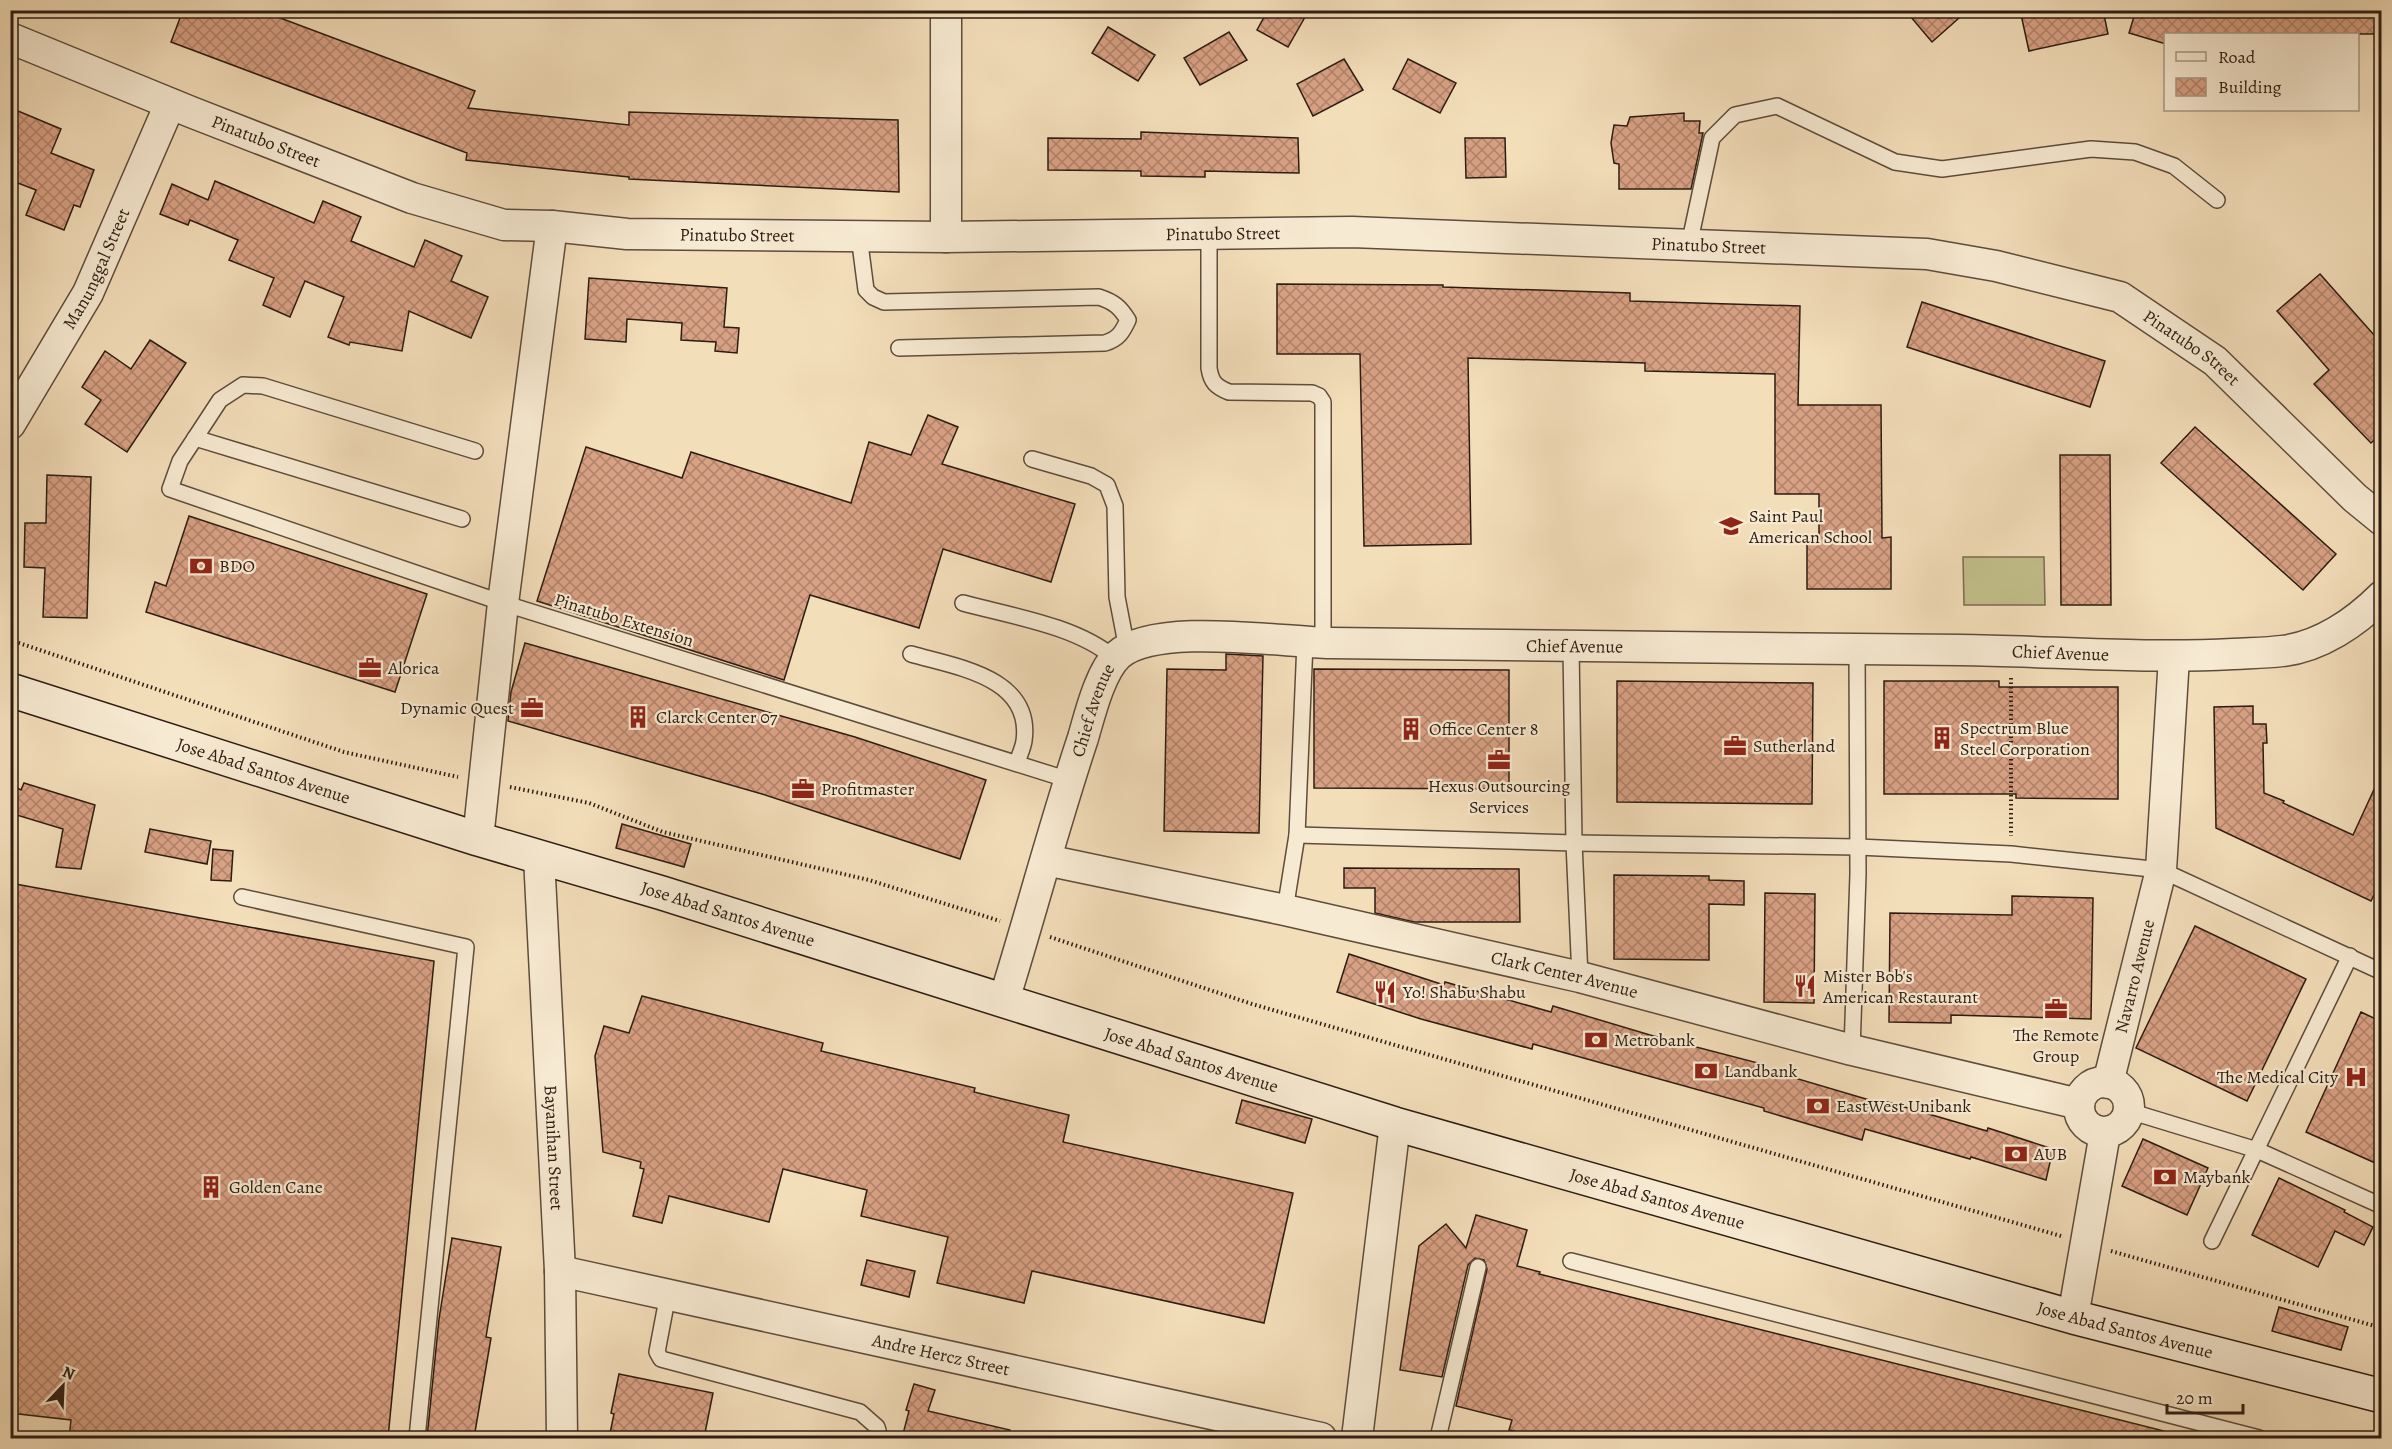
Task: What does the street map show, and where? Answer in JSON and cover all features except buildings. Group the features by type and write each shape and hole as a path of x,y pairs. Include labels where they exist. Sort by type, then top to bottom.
{"main road":[{"name":"Jose Abad Santos Avenue","path":"10,690 478,839 1004,1000 1395,1124 2073,1317 2382,1395"}],"street":[{"path":"946,10 946,237"},
{"name":"Pinatubo Street","path":"10,38 170,104 412,198 504,225 552,226 627,234 946,237 1352,232 1927,254 1996,266 2120,297 2215,361 2355,498 2382,520"},
{"name":"Manunggal Street","path":"10,424 88,294 170,104"},
{"path":"478,839 503,603 552,226"},
{"name":"Chief Avenue","path":"1004,1000 1069,780 1098,691 1121,654 1163,638 1186,635 1314,642 2011,651 2174,657 2286,651 2325,638 2365,613 2382,596"},
{"name":"Navarro Avenue","path":"2108,1083 2161,870 2174,657"},
{"name":"Bayanihan Street","path":"539,857 560,1270 562,1438"},
{"name":"Clark Center Avenue","path":"1046,860 1285,910 1580,977 1852,1050 2079,1104"},
{"path":"2108,1083 2115,1085 2127,1096 2129,1111 2121,1126 2105,1133 2097,1131 2083,1121 2079,1113 2079,1104 2081,1097 2092,1085 2108,1083"},
{"path":"1357,1438 1395,1124"},
{"path":"2073,1317 2105,1133"},
{"name":"Andre Hercz Street","path":"560,1270 1321,1438"}],"lane":[{"path":"1689,245 1712,138 1735,115 1777,106 1895,162 1942,169 2091,148 2135,152 2174,166 2217,200"},
{"path":"1209,234 1209,368 1211,379 1218,388 1229,392 1312,393 1319,396 1323,402 1314,642 1297,835 1285,910"},
{"path":"859,236 866,290 884,303 1099,297 1112,301 1128,320 1123,332 1116,340 1105,344 899,348"},
{"path":"462,519 195,438 220,400 243,385 263,386 475,451"},
{"name":"Pinatubo Extension","path":"195,438 180,461 171,489 503,603 1069,780"},
{"path":"963,603 1069,634 1121,654 1115,506 1107,485 1091,476 1032,459"},
{"path":"1571,647 1574,843 1580,977"},
{"path":"1852,1050 1858,847 1857,649"},
{"path":"911,654 979,674 1008,690 1015,699 1023,725 1024,741 1017,763"},
{"path":"1297,835 1574,843 1858,847 2011,854 2161,870 2382,972"},
{"path":"242,897 466,947 417,1438"},
{"path":"2212,1241 2350,956"},
{"path":"2129,1111 2257,1150 2382,1206"},
{"path":"1571,1261 2259,1438"},
{"path":"1438,1438 1478,1267"},
{"path":"668,1294 657,1352 661,1359 860,1412 876,1427 880,1438"}],"path":[{"path":"10,640 345,752 431,772 589,803 663,832 869,880 1252,1004 2382,1328"},
{"path":"2011,651 2011,854"}],"shaded area":[{"path":"1963,557 2044,557 2045,605 1964,605"}],"place":[{"name":"Saint Paul American School","path":"1731,526"},
{"name":"BDO","path":"201,566"},
{"name":"Alorica","path":"370,668"},
{"name":"Dynamic Quest","path":"532,708"},
{"name":"Clarck Center 07","path":"638,717"},
{"name":"Office Center 8","path":"1411,729"},
{"name":"Spectrum Blue Steel Corporation","path":"1942,738"},
{"name":"Sutherland","path":"1735,746"},
{"name":"Hexus Outsourcing Services","path":"1499,760"},
{"name":"Profitmaster","path":"803,789"},
{"name":"Mister Bob's American Restaurant","path":"1805,986"},
{"name":"Yo! Shabu Shabu","path":"1385,992"},
{"name":"The Remote Group","path":"2056,1009"},
{"name":"Metrobank","path":"1596,1040"},
{"name":"Landbank","path":"1706,1071"},
{"name":"The Medical City","path":"2356,1077"},
{"name":"EastWest Unibank","path":"1818,1106"},
{"name":"AUB","path":"2016,1154"},
{"name":"Maybank","path":"2165,1177"},
{"name":"Golden Cane","path":"211,1187"}]}
